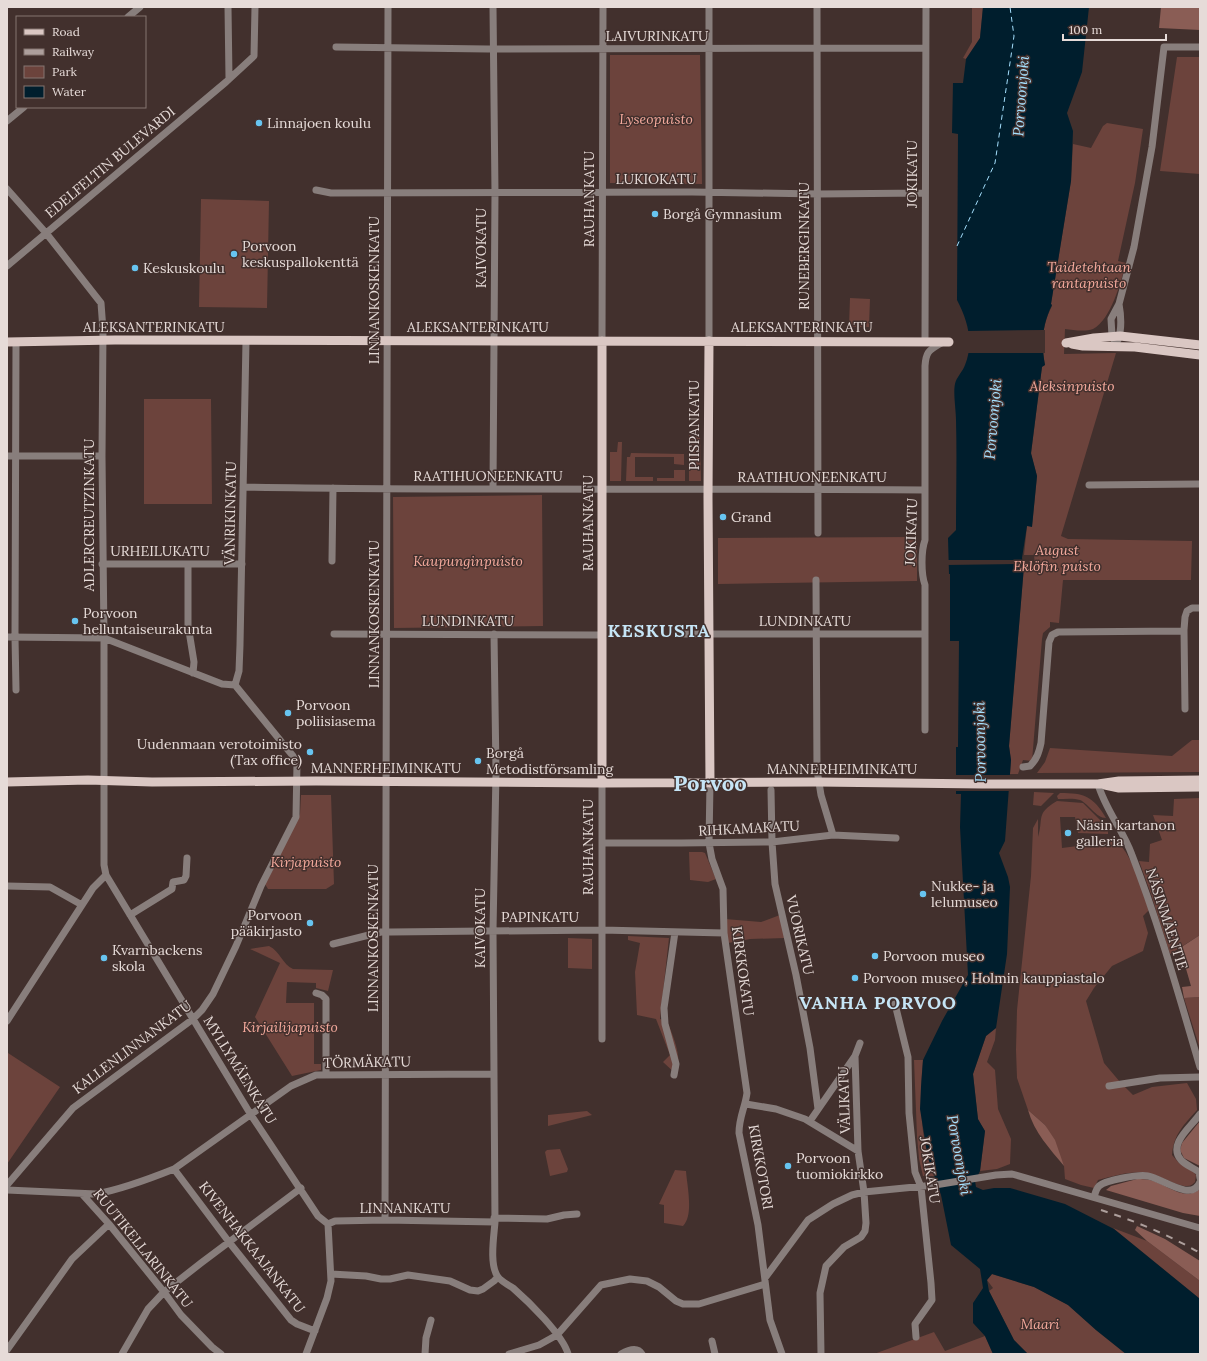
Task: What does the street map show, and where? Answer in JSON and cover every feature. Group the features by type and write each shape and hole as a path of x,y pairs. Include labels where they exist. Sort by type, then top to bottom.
{"main road":[{"path":"1200,345 1116,336 1066,343 1083,346 1135,347 1200,355"},
{"name":"RAUHANKATU","path":"602,341 602,783"},
{"name":"PIISPANKATU","path":"709,341 708,634 710,783"},
{"name":"ALEKSANTERINKATU","path":"11,342 946,342"},
{"path":"1098,784 1119,781 1200,780"},
{"name":"MANNERHEIMINKATU","path":"7,782 818,782 1098,784"},
{"path":"1098,784 1119,788 1200,787"}],"street":[{"path":"129,16 140,7"},
{"path":"228,7 229,78"},
{"name":"EDELFELTIN BULEVARDI","path":"7,266 254,56 255,7"},
{"name":"LINNANKOSKENKATU","path":"385,1220 388,7"},
{"name":"KAIVOKATU","path":"493,7 495,193 493,489"},
{"name":"RAUHANKATU","path":"602,341 603,7"},
{"name":"PIISPANKATU","path":"708,7 709,341"},
{"name":"RUNEBERGINKATU","path":"817,7 818,533"},
{"name":"JOKIKATU","path":"925,342 926,7"},
{"name":"LAIVURINKATU","path":"336,47 494,49 925,48"},
{"path":"1116,346 1116,336 1121,314 1119,304 1134,247 1152,147 1164,47 1200,47"},
{"path":"7,121 23,108"},
{"name":"ADLERCREUTZINKATU","path":"7,189 46,233 101,304 102,564 104,638 103,781 104,865 106,875"},
{"name":"LUKIOKATU","path":"316,190 331,193 925,193"},
{"name":"VÄNRIKINKATU","path":"235,685 239,671 246,341"},
{"path":"11,342 15,456 16,690"},
{"name":"JOKIKATU","path":"925,730 925,585 923,579 922,557 925,540 925,366 926,355 946,342"},
{"path":"7,456 102,456"},
{"path":"1089,485 1200,484"},
{"name":"RAATIHUONEENKATU","path":"243,487 387,489 925,490"},
{"path":"332,561 333,488"},
{"name":"URHEILUKATU","path":"102,564 242,564"},
{"path":"188,564 188,625 194,662 193,673"},
{"path":"816,580 817,770 818,782 833,835"},
{"path":"1185,708 1185,617 1187,611 1192,608 1200,608"},
{"path":"1023,767 1030,766 1036,760 1041,743 1049,642 1052,635 1058,632 1173,632 1184,630"},
{"name":"LUNDINKATU","path":"334,634 602,635"},
{"name":"KAIVOKATU","path":"494,634 495,782 493,930 493,1263 498,1277"},
{"name":"LUNDINKATU","path":"685,634 925,634"},
{"path":"7,637 104,638 222,684 235,685"},
{"name":"KALLENLINNANKATU","path":"7,1185 73,1108 193,1019 202,1010 213,994 236,946 261,886 296,817 297,764 293,756 235,685"},
{"name":"RAUHANKATU","path":"602,783 602,1039"},
{"name":"PIISPANKATU","path":"709,843 710,783"},
{"name":"NÄSINMÄENTIE","path":"1098,784 1101,796 1132,853 1171,970 1200,1067"},
{"name":"VUORIKATU","path":"772,790 772,842 775,884 796,975 810,1048 818,1109"},
{"name":"RIHKAMAKATU","path":"602,843 772,842 833,835 896,838"},
{"name":"KIRKKOKATU","path":"709,843 712,859 723,890 724,933 744,1063 747,1093 746,1104"},
{"path":"130,915 172,889 173,882 184,880 186,876 187,858"},
{"path":"7,1020 82,906 92,888 106,875"},
{"name":"MYLLYMÄENKATU","path":"106,875 252,1114 318,1216 328,1224"},
{"path":"7,886 50,886 82,906"},
{"name":"PAPINKATU","path":"333,944 386,932 602,930 724,933"},
{"path":"674,1075 676,1064 665,1024 664,1008 675,932"},
{"path":"316,993 322,995 326,999 326,1075"},
{"name":"JOKIKATU","path":"894,1004 908,1057 909,1113 912,1149 915,1172 921,1187 931,1283 932,1300 915,1324 916,1337"},
{"name":"VÄLIKATU","path":"821,1354 820,1292 826,1266 844,1247 861,1237 865,1231 866,1223 864,1192 858,1151 855,1056 860,1043"},
{"path":"810,1121 855,1056"},
{"name":"TÖRMÄKATU","path":"82,1194 110,1191 174,1169 290,1086 316,1075 494,1074"},
{"path":"1109,1086 1160,1078 1200,1077"},
{"name":"KIRKKOTORI","path":"781,1354 770,1320 758,1225 739,1133 739,1119 746,1104 776,1109 810,1121 858,1151"},
{"path":"1200,1114 1176,1145 1176,1152 1181,1160 1199,1172 1200,1178"},
{"name":"KIVENHAKKAAJANKATU","path":"174,1169 229,1242 292,1320 297,1324 315,1331"},
{"path":"509,1354 539,1345 557,1335 601,1285 630,1279 646,1281 660,1287 676,1301 683,1304 699,1304 765,1281 808,1220 833,1204 852,1195 864,1192 936,1185 996,1174 1012,1174 1200,1228"},
{"path":"1094,1198 1099,1186 1128,1177 1146,1175 1157,1178 1178,1189 1188,1191 1194,1189 1200,1182"},
{"path":"122,1354 148,1309 164,1292 301,1188"},
{"name":"RUUTIKELLARINKATU","path":"7,1190 82,1194 109,1224 181,1315 212,1347 221,1354"},
{"name":"LINNANKATU","path":"328,1224 335,1221 547,1219 577,1214"},
{"path":"7,1350 72,1259 109,1224"},
{"path":"306,1354 331,1281 328,1224"},
{"path":"331,1274 366,1276 390,1280 408,1275 450,1281 470,1290 478,1291 483,1289 498,1277 513,1289 557,1335 566,1347 568,1354"},
{"path":"425,1354 426,1338 431,1320"},
{"path":"712,1341 715,1354"},
{"path":"621,1354 627,1350 637,1350 642,1354"}],"green space":[{"path":"972,7 983,7 980,38 966,59 963,58 972,42"},
{"name":"Lyseopuisto","path":"610,55 700,55 702,184 610,183"},
{"path":"1177,57 1200,57 1200,174 1160,171"},
{"path":"1107,123 1143,129 1135,183 1118,261 1126,263 1114,299 1105,317 1093,329 1083,331 1065,329 1064,354 1116,353 1061,536 1068,539 1192,541 1191,580 1063,580 1059,623 1050,622 1050,627 1043,633 1032,761 1023,760 1018,774 1010,774 1011,760 1009,746 1024,566 1035,565 1034,555 1024,555 1027,526 1032,526 1037,476 1031,454 1042,366 1045,365 1043,350 1044,327 1052,306 1051,304 1071,181 1073,144 1091,148 1103,126"},
{"name":"Porvoon keskuspallokenttä","path":"201,199 269,201 267,308 199,307"},
{"path":"850,298 870,299 869,327 849,327"},
{"path":"144,399 211,399 212,504 144,504"},
{"path":"689,435 700,435 701,481 689,481"},
{"path":"618,442 622,442 621,481 610,481 610,452 617,452"},
{"path":"631,453 684,454 684,465 674,464 674,457 635,457 635,477 653,477 653,481 626,481 627,457 630,457"},
{"path":"674,470 685,470 685,481 657,481 657,478 674,478"},
{"name":"Kaupunginpuisto","path":"542,495 543,626 394,628 393,497"},
{"path":"917,537 917,581 718,584 718,538"},
{"path":"1192,740 1200,740 1200,772 1037,773 1045,762 1050,748 1172,756"},
{"path":"1034,792 1054,793 1041,806 1033,805"},
{"path":"1060,793 1082,795 1087,797 1097,805 1106,818 1099,816 1080,800 1058,799 1057,796"},
{"name":"Kirjapuisto","path":"301,795 331,795 334,884 326,889 268,889 265,884 300,814"},
{"path":"1200,798 1200,935 1170,954 1139,861 1149,862 1150,844 1162,840 1153,815 1173,816 1174,799"},
{"path":"1057,801 1083,803 1108,828 1108,834 1078,833 1075,817 1060,817 1062,848 1117,841 1128,856 1140,883 1149,910 1143,916 1148,933 1143,951 1112,966 1094,988 1086,1001 1104,1063 1133,1095 1152,1087 1187,1083 1196,1099 1197,1110 1177,1135 1172,1155 1179,1163 1192,1170 1196,1175 1195,1182 1190,1186 1179,1185 1153,1174 1142,1172 1123,1174 1098,1180 1094,1188 1065,1179 1064,1166 1045,1125 1028,1110 1017,1078 1016,1050 1017,1010 1031,876 1033,828 1038,819 1038,837 1043,813"},
{"path":"689,852 705,853 716,879 708,882 690,880"},
{"path":"780,915 785,938 750,939 728,943 725,919 761,922"},
{"path":"628,936 669,938 660,1019 667,1021 675,1041 679,1061 677,1075 663,1062 670,1055 656,1019 637,1015 635,972 640,943 628,940"},
{"path":"568,938 592,939 592,969 568,968"},
{"name":"Kirjailijapuisto","path":"269,946 273,948 293,969 333,970 328,991 316,988 316,983 287,982 286,1003 314,1003 314,1064 321,1064 321,1070 292,1076 255,1017 280,963 250,949"},
{"path":"1200,997 1200,1049 1184,998"},
{"path":"996,1028 995,1040 987,1062 995,1070 998,1109 1011,1139 1010,1164 997,1169 980,1171 985,1131 978,1120 973,1074 986,1036"},
{"path":"8,1053 60,1087 7,1164 7,1055"},
{"path":"914,1060 923,1060 921,1105 923,1133 929,1162 934,1176 923,1176 919,1159"},
{"path":"587,1111 592,1115 548,1126 548,1115"},
{"path":"560,1149 568,1169 567,1172 550,1176 545,1152 547,1150"},
{"path":"675,1170 686,1171 689,1208 686,1221 683,1226 664,1223 664,1205 659,1204"},
{"path":"1113,1228 1147,1241 1200,1281 1200,1299"},
{"name":"Maari","path":"992,1274 1034,1287 1068,1305 1126,1354 1028,1354 1014,1340 989,1291 993,1288 987,1280"},
{"path":"934,1332 945,1351 985,1336 993,1354 874,1354"}],"shaded area":[{"path":"1161,7 1200,7 1200,30 1159,28"},
{"path":"1200,935 1200,997 1184,998 1182,987 1191,986 1180,948"},
{"path":"1028,1110 1045,1125 1055,1140 1064,1166 1038,1133"},
{"path":"1200,1121 1200,1166 1184,1158 1180,1150 1182,1143"},
{"path":"1137,1179 1150,1180 1175,1191 1187,1194 1194,1193 1200,1189 1200,1216 1183,1213 1106,1190 1111,1186"},
{"path":"1137,1226 1165,1239 1200,1261 1200,1281 1147,1241 1135,1230"}],"water":[{"name":"Porvoonjoki","path":"983,7 1089,7 1082,72 1067,113 1073,131 1071,181 1052,305 1044,327 1043,350 1045,365 1042,367 1031,453 1037,476 1032,527 1027,526 1022,558 1024,566 1009,746 1011,760 1005,841 999,853 1010,887 1007,954 996,1028 986,1036 973,1074 978,1119 985,1131 980,1171 975,1181 976,1187 983,1190 1010,1188 1065,1204 1114,1229 1200,1299 1200,1354 1126,1354 1068,1305 1034,1287 992,1274 987,1280 989,1291 1014,1340 1028,1354 993,1354 985,1336 973,1323 973,1303 983,1288 980,1269 951,1245 941,1195 928,1158 920,1109 923,1060 942,1021 968,975 960,827 961,794 956,794 959,641 950,641 950,574 948,538 956,530 956,416 954,388 968,357 969,340 967,324 957,300 958,134 952,133 953,83 963,83 966,59 980,38"}],"pier":[{"path":"1045,330 1045,353 967,353 967,331"},
{"path":"946,560 1024,560 1025,564 946,565"},
{"path":"954,775 1012,775 1010,791 954,791"}],"ferry route":[{"path":"957,246 995,163 1014,36 1010,7"}],"railway":[{"path":"1101,1210 1152,1229 1200,1253"}],"place":[{"name":"Linnajoen koulu","path":"259,123"},
{"name":"Borgå Gymnasium","path":"655,214"},
{"name":"Porvoon keskuspallokenttä","path":"234,254"},
{"name":"Keskuskoulu","path":"135,268"},
{"name":"Grand","path":"723,517"},
{"name":"Porvoon helluntaiseurakunta","path":"75,621"},
{"name":"Porvoon poliisiasema","path":"288,713"},
{"name":"Uudenmaan verotoimisto (Tax office)","path":"310,752"},
{"name":"Borgå Metodistförsamling","path":"478,761"},
{"name":"Näsin kartanon galleria","path":"1068,833"},
{"name":"Nukke- ja lelumuseo","path":"923,894"},
{"name":"Porvoon pääkirjasto","path":"310,923"},
{"name":"Porvoon museo","path":"875,956"},
{"name":"Kvarnbackens skola","path":"104,958"},
{"name":"Porvoon museo, Holmin kauppiastalo","path":"855,978"},
{"name":"Porvoon tuomiokirkko","path":"788,1166"}],"district":[{"name":"KESKUSTA","path":"659,631"},
{"name":"Porvoo","path":"710,783"},
{"name":"VANHA PORVOO","path":"878,1003"}],"park label":[{"name":"Taidetehtaan rantapuisto","path":"1089,276"},
{"name":"Aleksinpuisto","path":"1072,386"},
{"name":"August Eklöfin puisto","path":"1057,558"}]}
